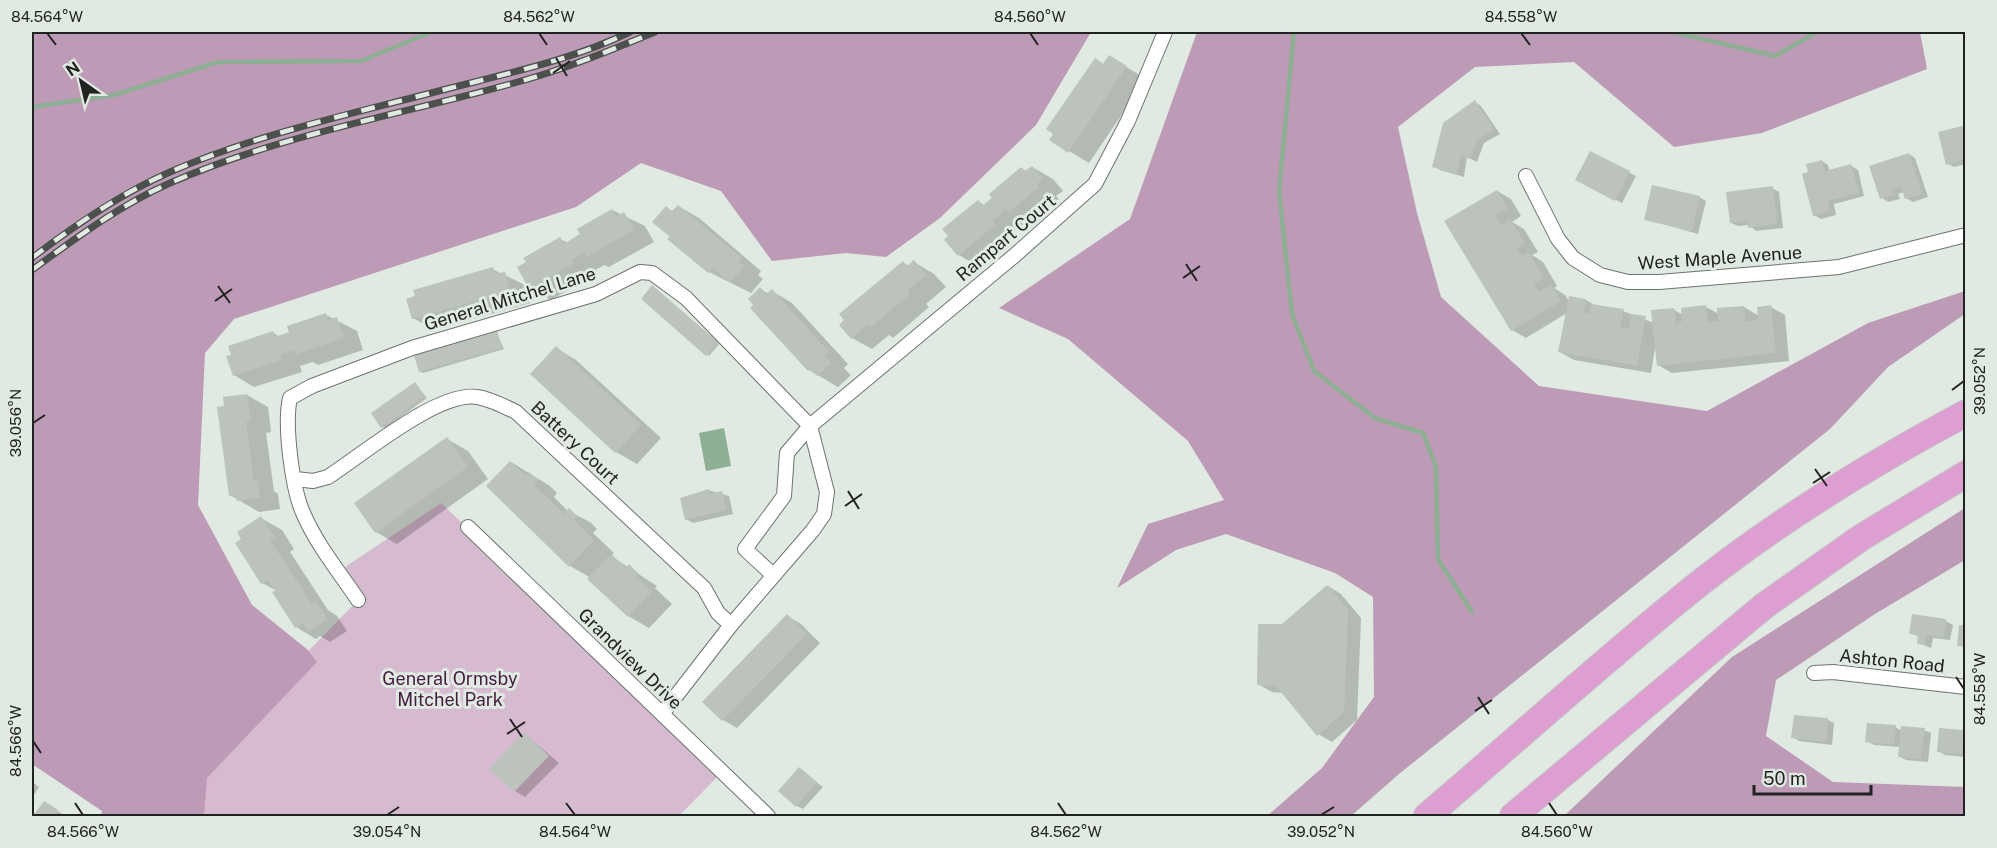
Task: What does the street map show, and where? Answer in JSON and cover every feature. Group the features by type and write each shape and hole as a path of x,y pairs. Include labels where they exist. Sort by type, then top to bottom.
{"highway":[{"path":"1426,816 1675,603 1741,554 1876,461 1965,413"},
{"path":"1513,816 1764,606 1862,537 1965,474"}],"street":[{"name":"Rampart Court","path":"773,575 745,549 784,496 788,453 810,426 1030,243 1095,184 1128,121 1165,32"},
{"name":"West Maple Avenue","path":"1526,176 1558,239 1573,258 1600,275 1628,282 1703,279 1839,267 1965,235"},
{"name":"General Mitchel Lane","path":"358,600 303,514 286,415 290,398 312,386 412,348 596,294 640,273 652,273 686,298 810,426 827,492 824,514 731,625 662,714"},
{"name":"Battery Court","path":"296,479 313,482 328,477 435,405 477,397 516,412 704,588 718,613 731,625"},
{"name":"Grandview Drive","path":"468,527 768,816"},
{"name":"Ashton Road","path":"1814,673 1833,672 1965,687"}],"green space":[{"name":"General Ormsby Mitchel Park","path":"441,503 722,772 679,816 148,816 358,600 339,571"}],"shaded area":[{"path":"32,32 1091,32 1036,125 940,218 886,257 846,253 772,261 721,191 641,163 576,207 234,319 205,353 198,505 252,605 308,650 317,662 207,778 204,816 101,816 102,811 32,764"},
{"path":"1197,32 1920,32 1927,69 1762,133 1674,147 1574,62 1475,67 1398,127 1417,213 1441,297 1539,386 1707,411 1868,323 1965,291 1965,314 1888,367 1830,429 1399,774 1351,816 1267,816 1322,768 1374,697 1373,597 1335,573 1226,534 1176,550 1117,588 1148,524 1224,500 1188,441 1068,339 999,308 1130,219"},
{"path":"724,428 731,466 706,471 699,433"},
{"path":"1965,508 1965,560 1875,614 1776,680 1766,736 1833,782 1965,787 1965,816 1564,816 1732,657"}],"building":[{"path":"1109,55 1127,66 1068,153 1049,140 1053,134 1046,129 1095,58 1103,64"},
{"path":"1475,100 1494,130 1477,140 1470,159 1461,155 1457,174 1432,167 1443,123"},
{"path":"1966,125 1966,159 1946,165 1938,132"},
{"path":"1590,151 1630,171 1615,201 1575,180"},
{"path":"1909,153 1922,194 1905,199 1901,187 1892,190 1894,195 1880,199 1869,166"},
{"path":"1822,160 1825,171 1851,164 1859,193 1828,201 1830,211 1813,216 1802,174 1808,172 1806,164"},
{"path":"1032,166 1043,179 1037,184 1039,187 1008,213 1006,209 993,221 996,224 958,256 944,240 948,236 942,229 978,200 983,205 992,198 989,194 1021,167 1025,171"},
{"path":"1652,185 1700,196 1692,231 1644,220"},
{"path":"1773,186 1777,224 1748,228 1747,221 1730,223 1726,192"},
{"path":"1497,190 1508,208 1496,215 1501,225 1510,219 1525,243 1517,248 1522,256 1529,252 1544,278 1534,284 1539,292 1551,285 1561,301 1511,331 1444,221"},
{"path":"678,205 742,258 738,262 744,266 730,282 713,268 708,273 667,239 670,237 652,222 666,206 672,211"},
{"path":"612,209 617,217 624,212 634,230 587,257 585,252 572,260 574,263 529,289 517,267 526,262 523,258 560,237 564,244 580,234 577,229"},
{"path":"914,260 926,275 907,291 910,294 871,327 868,324 851,339 839,325 844,320 839,314 903,261 907,266"},
{"path":"493,267 495,274 505,272 510,292 412,319 406,299 415,296 413,290"},
{"path":"652,285 718,342 706,356 641,299"},
{"path":"760,287 766,294 772,289 829,352 825,356 831,363 817,376 810,369 808,371 750,308 753,305 748,299"},
{"path":"1569,296 1586,299 1584,313 1589,313 1591,304 1624,309 1620,327 1629,328 1631,314 1646,316 1637,366 1558,352"},
{"path":"1706,305 1707,322 1718,321 1717,308 1744,306 1746,322 1758,320 1757,307 1771,305 1776,353 1657,366 1651,310 1674,308 1676,325 1682,321 1681,308"},
{"path":"326,313 328,320 337,317 344,338 296,354 295,350 280,355 282,360 233,376 226,356 231,355 228,346 273,331 275,337 289,332 287,326"},
{"path":"497,330 502,348 419,372 414,355"},
{"path":"556,346 641,425 615,453 530,374"},
{"path":"415,382 425,396 381,428 371,413"},
{"path":"247,394 251,421 246,422 254,481 258,480 260,498 237,501 236,495 229,496 217,407 224,406 223,397"},
{"path":"447,437 468,467 375,533 354,503"},
{"path":"510,461 526,476 529,472 538,480 534,485 564,514 569,508 577,516 574,520 594,540 569,567 486,486"},
{"path":"709,489 710,494 722,491 726,510 685,520 680,498"},
{"path":"261,516 275,537 270,540 312,604 316,602 328,619 308,632 303,623 295,628 272,592 275,591 268,580 261,584 235,543 241,539 237,532"},
{"path":"611,554 626,568 629,564 638,573 636,576 652,591 628,617 587,579"},
{"path":"1327,585 1348,609 1344,712 1317,736 1276,686 1257,685 1258,624 1282,624"},
{"path":"787,614 807,634 722,721 702,702"},
{"path":"1912,614 1946,619 1944,637 1926,635 1925,645 1917,644 1918,635 1909,634"},
{"path":"1959,625 1966,625 1966,647 1957,646"},
{"path":"1794,715 1828,718 1826,742 1791,738"},
{"path":"1867,723 1896,725 1894,745 1865,742"},
{"path":"1901,726 1925,728 1921,759 1898,757"},
{"path":"1939,728 1964,730 1962,754 1937,752"},
{"path":"524,732 549,756 514,792 489,769"},
{"path":"799,767 817,782 796,807 778,791"},
{"path":"44,801 58,810 54,816 33,816"}],"waterway":[{"path":"32,107 114,95 218,62 361,61 431,32"},
{"path":"1294,32 1279,191 1292,314 1314,371 1375,418 1423,433 1436,467 1438,559 1472,612"},
{"path":"1673,32 1775,56 1817,32"}],"railway":[{"path":"32,258 116,200 151,181 202,159 268,136 559,59 630,32"},
{"path":"32,270 134,201 212,166 340,127 532,78 586,60 655,32"}]}
